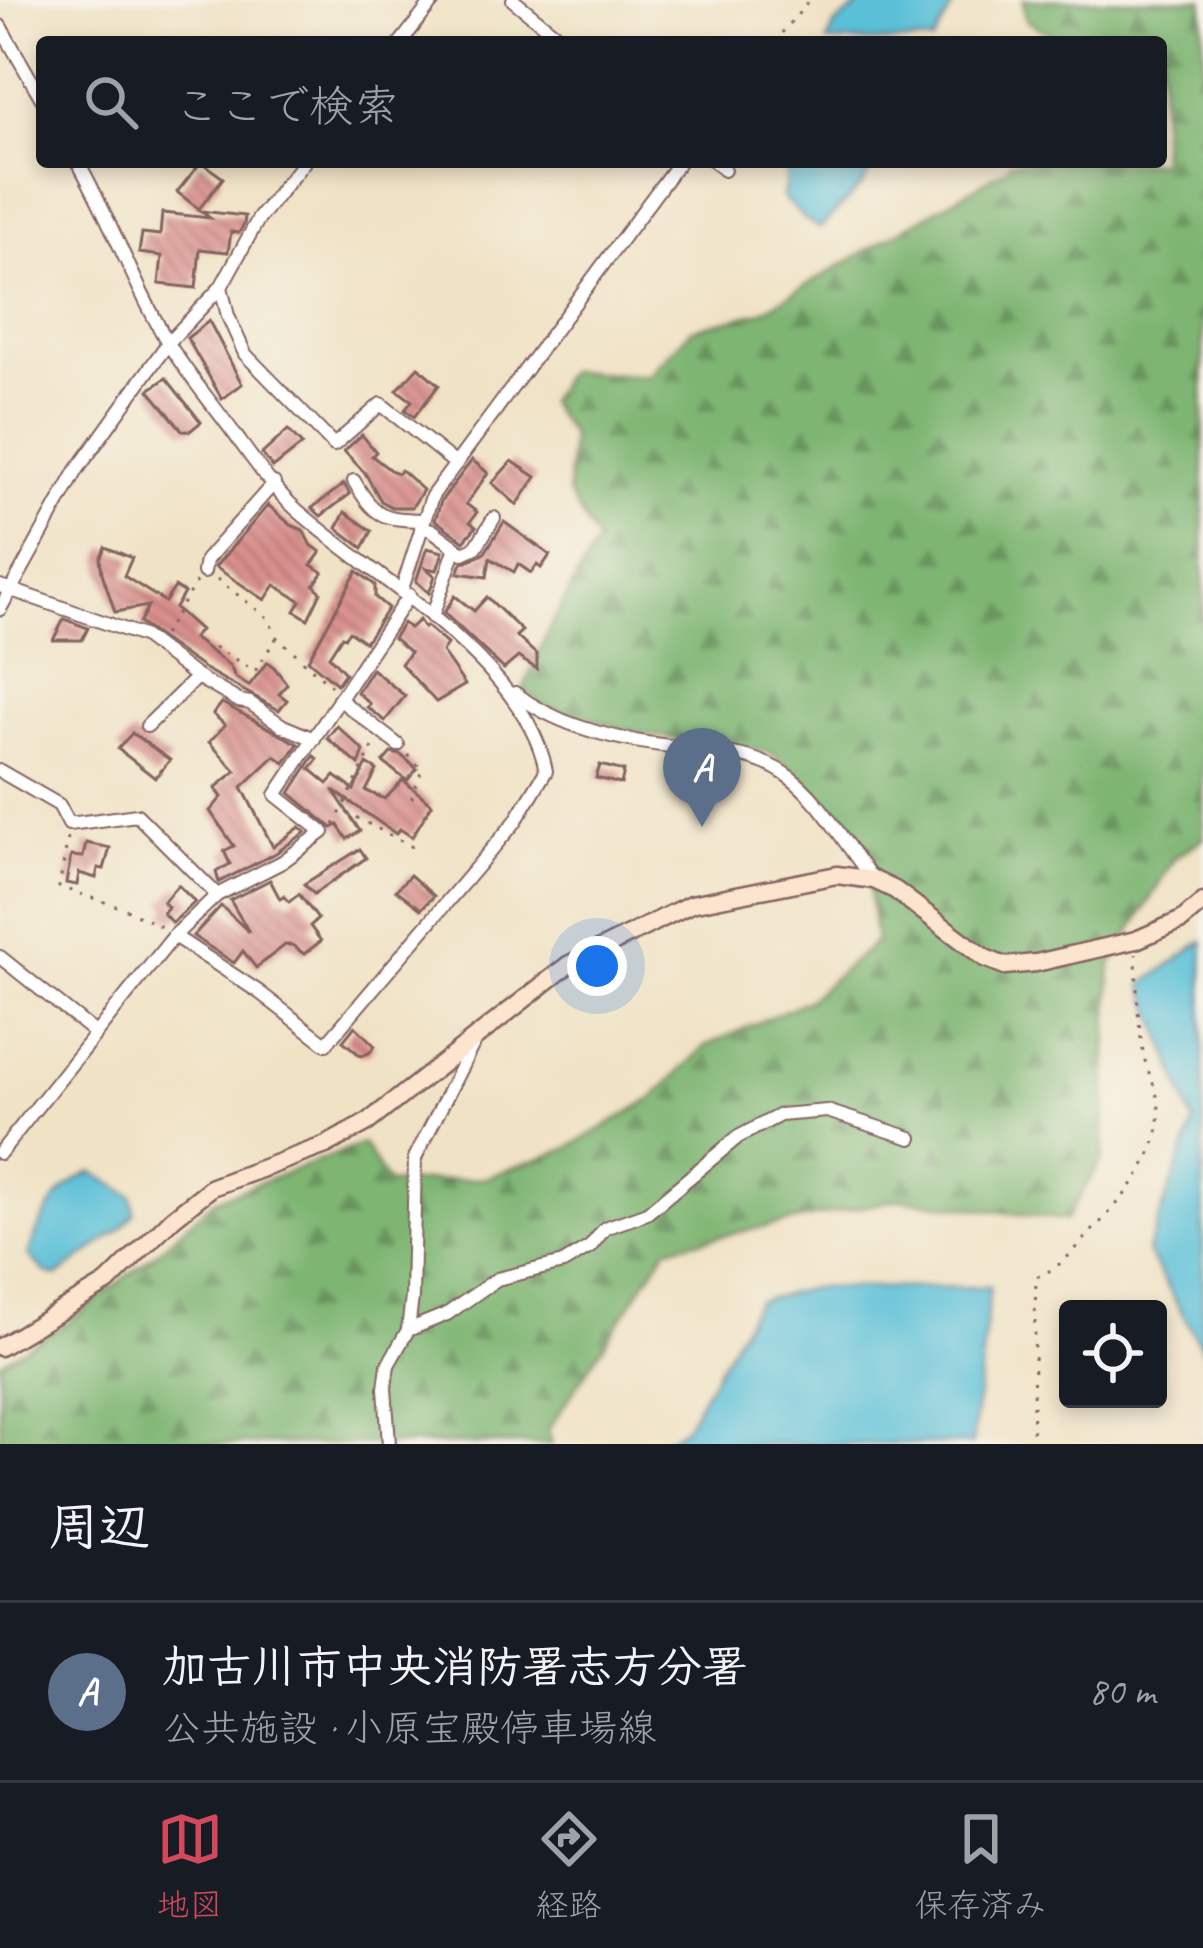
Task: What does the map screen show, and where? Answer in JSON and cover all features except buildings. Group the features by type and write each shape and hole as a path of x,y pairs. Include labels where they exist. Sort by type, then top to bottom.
{"main road":[{"path":"0,1347 107,1282 212,1187 326,1145 368,1122 568,965 691,904 837,875 874,880 895,890 985,958 1005,966 1136,940 1182,920 1203,902"}],"street":[{"path":"406,36 434,0"},
{"path":"513,0 558,36"},
{"path":"0,26 36,89"},
{"path":"81,168 168,343 274,483 295,508 406,592 493,677 519,707 542,749 546,771 515,822 326,1044 174,936"},
{"path":"0,609 4,588 77,470 168,343 221,286 259,218 299,168"},
{"path":"0,1154 174,936 217,895 283,862 323,832 276,795 406,592 432,496 675,168"},
{"path":"221,286 245,354 334,445 380,404 456,464"},
{"path":"354,481 380,515 422,524 463,553 476,547 494,518"},
{"path":"204,572 206,560 274,483"},
{"path":"432,617 455,550"},
{"path":"4,588 121,626 157,644 239,701 314,739"},
{"path":"147,726 197,676"},
{"path":"493,677 542,714 643,742 747,756 784,773 815,802 874,880"},
{"path":"340,697 398,745"},
{"path":"0,771 59,805 69,824 137,815 217,895"},
{"path":"0,957 94,1032"},
{"path":"388,1444 388,1365 408,1330 415,1159 476,1038"},
{"path":"408,1330 447,1314 497,1279 563,1263 590,1247 605,1228 647,1213 738,1137 780,1115 827,1111 910,1138"}],"path":[{"path":"779,36 810,0"},
{"path":"157,644 204,572 236,590 268,618 277,637 340,697"},
{"path":"214,647 255,671 277,637"},
{"path":"381,732 344,811 420,851"},
{"path":"398,745 422,770 411,800"},
{"path":"69,824 59,887 126,909 174,936"},
{"path":"1032,1444 1036,1277 1052,1272 1116,1206 1142,1168 1156,1133 1158,1098 1145,1063 1137,1014 1136,940"}],"green space":[{"path":"1023,0 1203,0 1203,839 1175,857 1111,965 1103,1158 1066,1220 900,1199 668,1247 548,1430 552,1444 0,1444 0,1362 72,1320 214,1200 363,1144 388,1184 485,1178 565,1150 652,1099 706,1046 808,1000 876,942 865,854 803,777 769,752 641,734 543,705 523,690 549,629 597,542 568,493 571,435 548,403 567,371 648,376 692,329 761,312 1007,168 1167,168 1167,36 1054,36 1026,20"}],"water":[{"path":"867,0 956,0 936,36 830,36 835,25"},
{"path":"788,168 871,168 864,183 820,228 783,198"},
{"path":"1203,941 1203,1350 1147,1251 1194,1124 1143,984"},
{"path":"93,1172 132,1196 134,1213 122,1228 57,1276 46,1273 28,1255 38,1230 60,1195"},
{"path":"990,1287 972,1444 661,1444 685,1427 757,1301 811,1288"}],"place":[{"name":"加古川市中央消防署志方分署","path":"702,827"}]}
